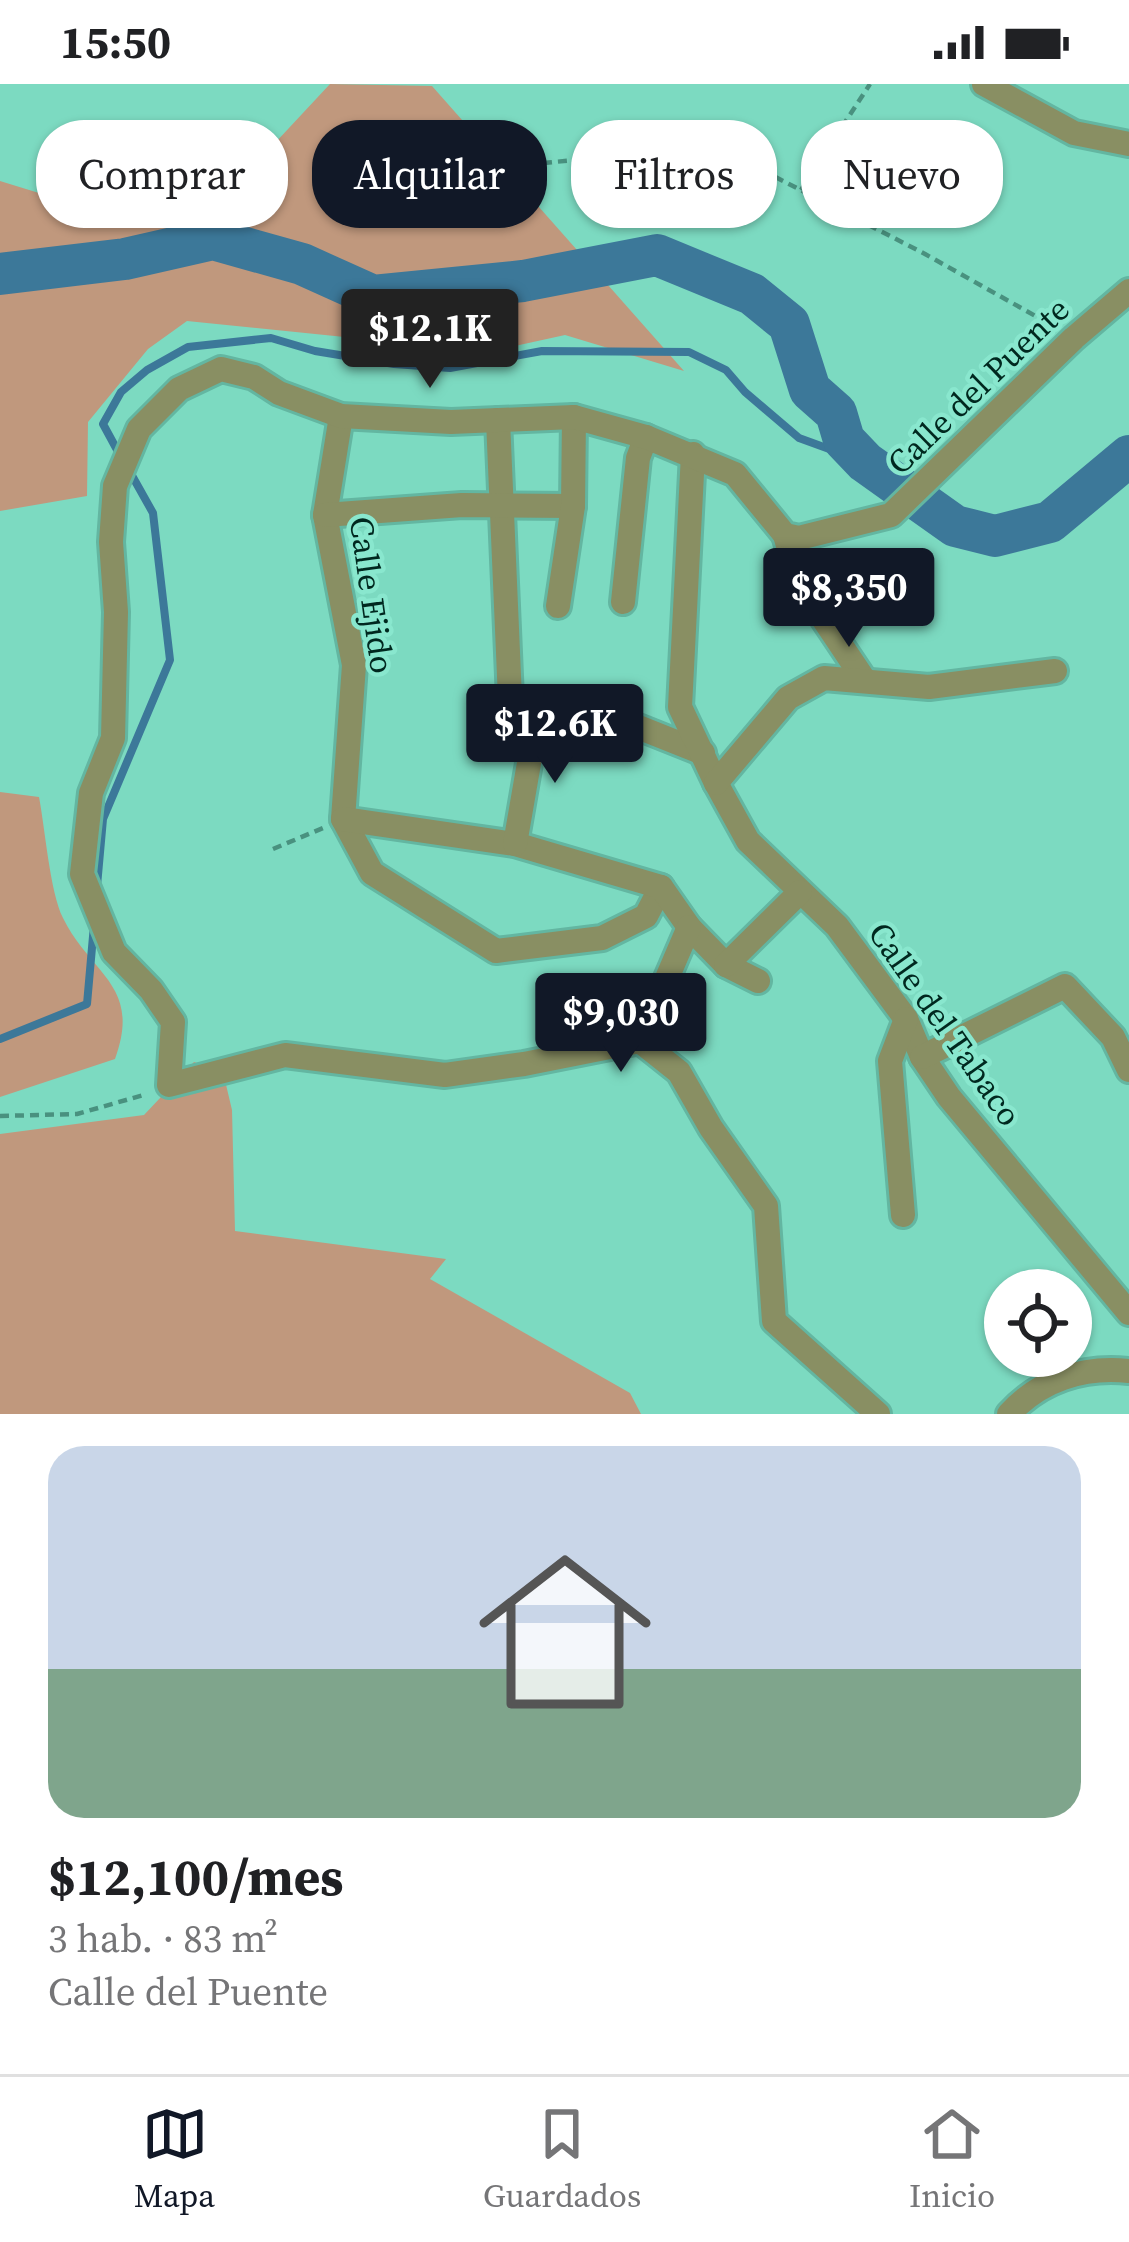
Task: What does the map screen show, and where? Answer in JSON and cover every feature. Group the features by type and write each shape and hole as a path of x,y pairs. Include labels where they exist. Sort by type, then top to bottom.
{"street":[{"path":"984,84 1074,133 1129,144"},
{"name":"Calle del Puente","path":"797,536 891,515 1129,291"},
{"path":"865,681 798,581 797,536 735,474 646,436 574,417 340,416 279,393 254,377 221,369 179,389 139,429 116,486 111,542 116,612 112,738 92,793 82,874 114,952 151,989 173,1022 169,1085 285,1055 445,1075 640,1041 679,1072 711,1129 766,1206 774,1321 878,1414"},
{"name":"Calle Ejido","path":"340,416 325,515 354,664 343,819"},
{"path":"558,605 573,506 574,417"},
{"path":"498,420 524,720 514,844"},
{"path":"623,602 638,458 646,436"},
{"name":"Calle del Tabaco","path":"693,454 680,707 716,783 748,841 837,926 906,1019 922,1057 949,1097 1129,1313"},
{"path":"325,515 573,506"},
{"path":"716,783 788,698 824,678 929,687 1055,671"},
{"path":"524,720 623,721 703,752"},
{"path":"343,819 514,844 661,887 688,927 726,964 758,981"},
{"path":"343,819 373,873 496,951 602,938 646,916 661,887"},
{"path":"726,964 800,892"},
{"path":"640,1041 688,927"},
{"path":"922,1057 1065,986 1113,1036 1129,1070"},
{"path":"903,1215 890,1061 906,1019"},
{"path":"1009,1414 1054,1378 1129,1371"}],"path":[{"path":"847,120 870,84"},
{"path":"547,163 717,147 801,190"},
{"path":"871,228 1074,338"},
{"path":"273,849 343,819"},
{"path":"0,1116 77,1114 169,1085"}],"shaded area":[{"path":"330,84 432,86 462,120 312,120 312,228 547,228 547,216 684,371 565,335 446,361 364,339 187,321 148,349 88,422 87,496 0,511 0,181 36,192 36,228 288,228 288,129"},
{"path":"0,792 39,797 58,907 118,997 122,1034 115,1059 0,1097"},
{"path":"194,1062 223,1072 232,1110 235,1231 446,1259 430,1279 630,1393 641,1414 0,1414 0,1134 144,1115"}],"waterway":[{"path":"0,274 125,259 213,239 302,264 373,296 523,281 657,255 752,294 789,324 810,390 836,413 844,440 865,462 955,526 995,536 1050,522 1129,456"},
{"path":"122,459 103,424 121,392 147,370 188,347 271,338 315,351 450,368 542,351 689,352 726,370 799,438 865,462"},
{"path":"97,886 103,819 170,660 153,513 130,472"},
{"path":"0,1039 87,1004 94,925"}]}
